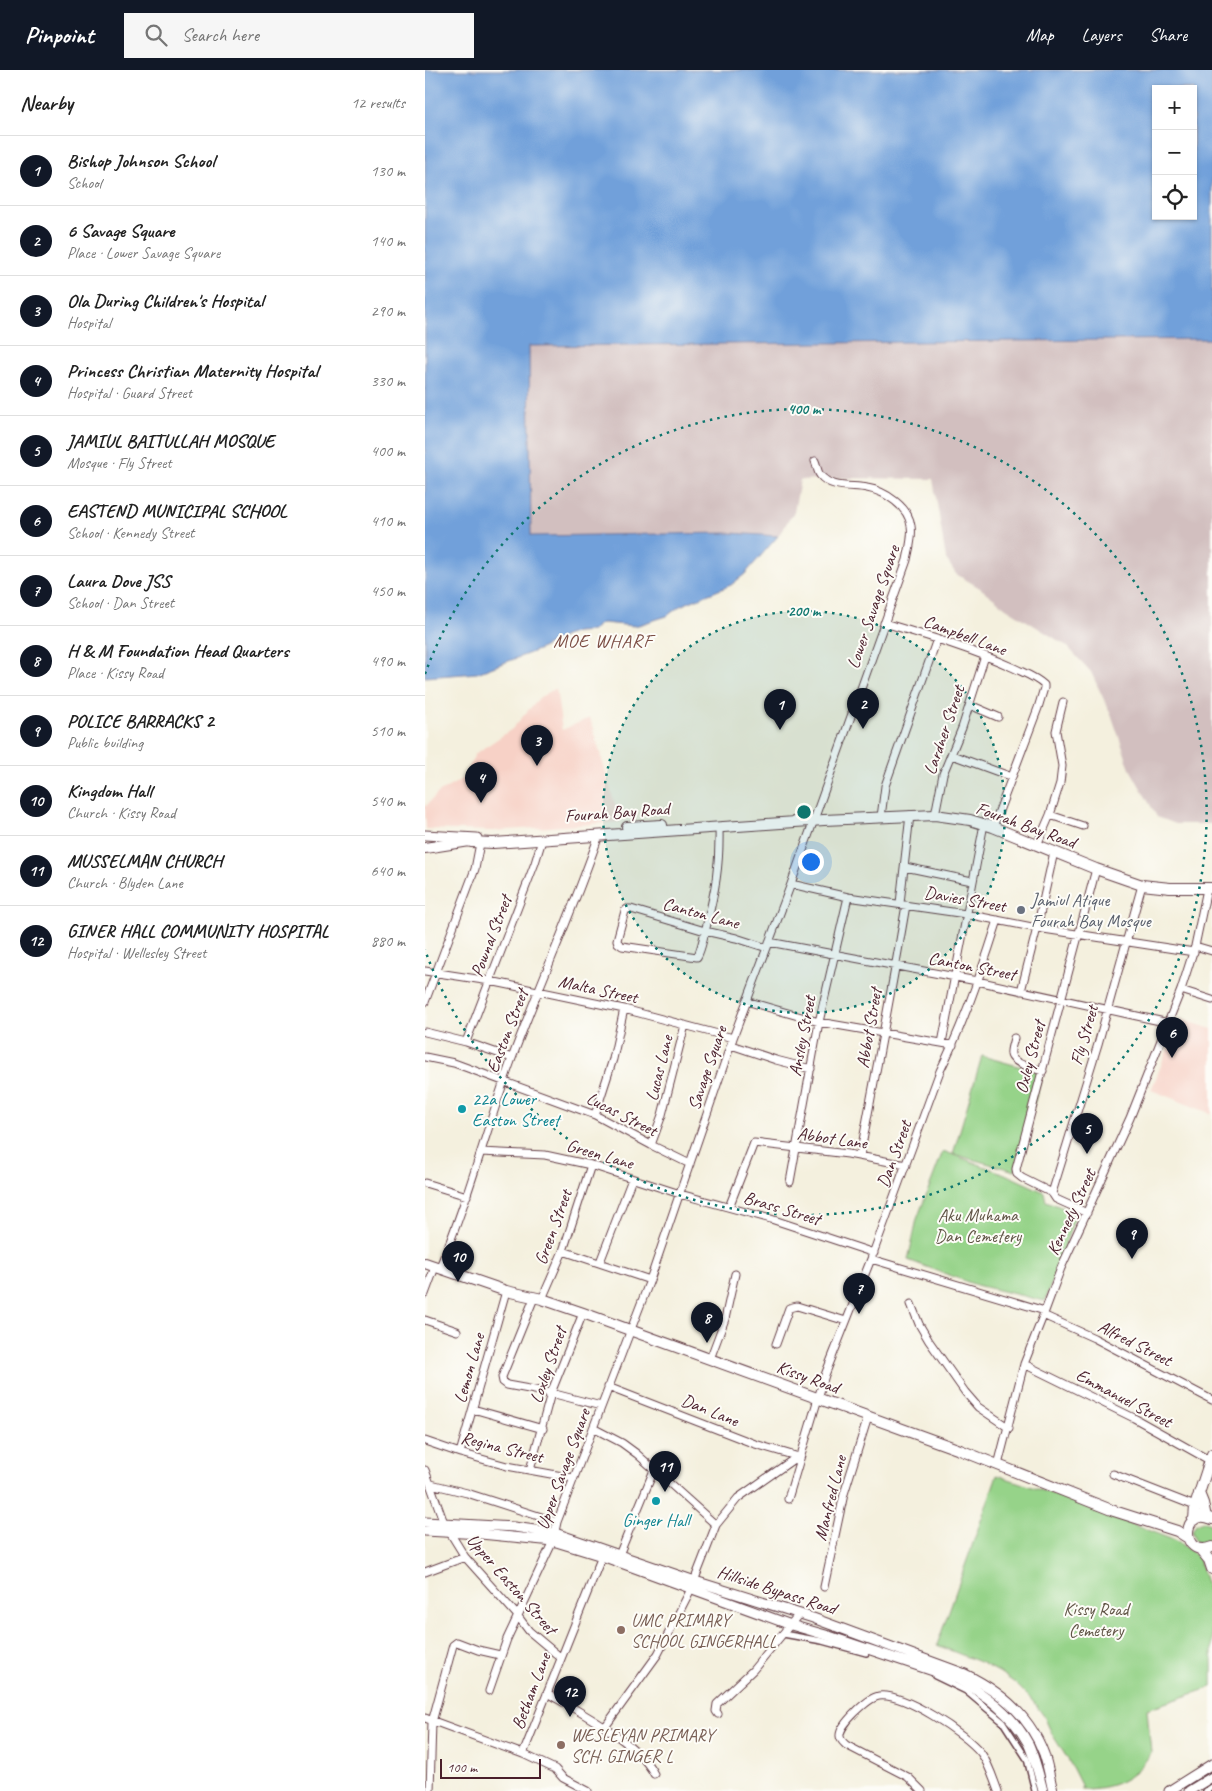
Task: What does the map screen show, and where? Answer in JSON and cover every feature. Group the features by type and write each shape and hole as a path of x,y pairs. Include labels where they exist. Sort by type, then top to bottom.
{"main road":[{"name":"Fourah Bay Road","path":"425,848 477,841 775,820 935,815 989,826 1096,869 1142,885 1170,888 1209,888"},
{"name":"Fourah Bay Road","path":"477,841 542,840 695,826 719,828 775,820"},
{"name":"Kissy Road","path":"433,1266 506,1291 538,1298 631,1330 998,1465 1114,1511 1177,1531 1190,1529 1193,1545 1208,1547 1211,1565"},
{"path":"1190,1529 1195,1506 1211,1457"},
{"path":"1190,1529 1200,1517 1209,1518 1199,1493"}],"street":[{"name":"Lower Savage Square","path":"815,461 821,476 831,483 869,488 885,494 899,504 908,516 911,525 907,560 883,623 817,819"},
{"name":"Campbell Lane","path":"883,623 985,656 1035,678 1044,685 1012,777"},
{"path":"881,817 885,786 937,639"},
{"name":"Lardner Street","path":"935,815 943,774 970,705 985,656"},
{"path":"1037,845 1051,815 1060,783 1062,766 1056,731 1063,702"},
{"path":"970,705 998,718"},
{"path":"942,1043 972,881 989,826 1012,777 952,755"},
{"name":"Abbot Street","path":"860,1156 895,967 903,904 910,815"},
{"path":"1051,815 1083,826"},
{"name":"Savage Square","path":"631,1330 746,1001 817,819"},
{"path":"705,932 717,877 719,828"},
{"path":"425,835 477,841 475,869 425,1002"},
{"name":"Easton Street","path":"433,1266 467,1196 512,1058 575,901 599,835"},
{"name":"Pownal Street","path":"466,1042 535,864 542,840"},
{"path":"1021,991 1054,852"},
{"path":"905,868 972,881"},
{"name":"Oxley Street","path":"1087,1213 1056,1200 1052,1193 1021,1178 1017,1174 1016,1169 1096,869"},
{"name":"Davies Street","path":"791,884 848,897 966,914 1037,928 1079,933 1126,942 1212,951"},
{"name":"Fly Street","path":"1052,1193 1142,885"},
{"name":"Kennedy Street","path":"998,1465 1024,1364 1061,1268 1130,1118 1169,1023 1195,949 1209,888"},
{"name":"Ansley Street","path":"790,1182 819,1022 833,955 848,897"},
{"name":"Canton Lane","path":"705,932 697,957 622,946 617,940 627,909 705,932 768,945"},
{"name":"Dan Street","path":"788,1499 825,1375 873,1256 937,1080 953,1045 977,981 998,920"},
{"name":"Canton Street","path":"768,945 977,981 1169,1023"},
{"name":"Malta Street","path":"425,972 490,981 625,1009 685,1025 732,1041 776,1060 811,1068"},
{"path":"1181,990 1212,1000"},
{"path":"746,1001 819,1022 953,1045"},
{"path":"595,1115 613,1059 625,1009"},
{"name":"Lucas Lane","path":"651,1146 665,1106 685,1025"},
{"path":"425,1032 466,1042 512,1058"},
{"path":"1014,1038 1012,1058 1017,1062 1043,1071"},
{"name":"Lucas Street","path":"425,1057 454,1063 595,1115 651,1146 690,1164"},
{"name":"Abbot Lane","path":"729,1207 754,1143 860,1156 906,1165"},
{"name":"Green Lane","path":"481,1152 545,1155 591,1165 680,1194"},
{"name":"Green Street","path":"551,1393 507,1386 503,1382 502,1377 538,1298 563,1251 591,1165"},
{"path":"599,1262 616,1215 632,1179"},
{"path":"425,1183 467,1196"},
{"name":"Brass Street","path":"680,1194 780,1222 873,1256 1044,1313"},
{"path":"563,1251 650,1280"},
{"path":"425,1294 433,1266"},
{"path":"709,1359 727,1313 735,1274"},
{"name":"Lemon Lane","path":"460,1453 506,1291"},
{"path":"911,1304 919,1324 929,1341 965,1392 978,1407 1009,1428"},
{"path":"776,1344 789,1308 792,1306 846,1321"},
{"name":"Loxley Street","path":"530,1470 551,1393 583,1313"},
{"name":"Alfred Street","path":"1044,1313 1212,1400"},
{"path":"425,1320 457,1331"},
{"name":"Upper Savage Square","path":"489,1690 517,1615 554,1537 557,1522 573,1478 631,1330"},
{"name":"Emmanuel Street","path":"1024,1364 1211,1457"},
{"name":"Dan Lane","path":"608,1386 755,1444 800,1457"},
{"path":"551,1393 601,1406"},
{"path":"473,1409 543,1428"},
{"name":"Manfred Lane","path":"825,1587 844,1494 868,1417"},
{"path":"593,1428 622,1443 716,1525"},
{"name":"Regina Street","path":"425,1441 507,1466 573,1478"},
{"path":"605,1727 654,1661 693,1585 716,1525 738,1498 800,1457"},
{"path":"619,1555 654,1470"},
{"name":"Upper Easton Street","path":"426,1474 444,1523 465,1557 529,1631 560,1657"},
{"path":"1113,1474 1195,1506"},
{"path":"431,1484 467,1493 557,1522"},
{"name":"Hillside Bypass Road","path":"425,1522 514,1526 619,1555 791,1625 947,1676 971,1687 1002,1710 1018,1728 1028,1743 1034,1758 1043,1791"},
{"name":"Hillside Bypass Road","path":"425,1531 554,1537 602,1556 693,1585 799,1614 965,1674 985,1683 1021,1714 1044,1753 1053,1791"},
{"name":"Betham Lane","path":"523,1754 560,1657 602,1556"},
{"path":"425,1572 465,1557"},
{"path":"718,1714 716,1711 717,1704 753,1670 799,1614"},
{"path":"783,1634 822,1641 882,1657 939,1677 966,1690 1003,1722 1027,1760 1035,1791"},
{"path":"430,1791 429,1720 453,1645 455,1643 501,1655"},
{"path":"547,1693 605,1727 647,1762 654,1774"},
{"path":"922,1791 908,1777 846,1745 841,1740 841,1729 870,1700 879,1696 893,1698 912,1705 947,1723 980,1752 989,1767 998,1791"},
{"path":"429,1720 523,1754 555,1769 563,1778 588,1791"},
{"path":"1169,1791 1212,1764"},
{"path":"1189,1791 1212,1777"},
{"path":"1206,1791 1212,1787"}],"shaded area":[{"path":"1212,339 1212,824 1176,824 1157,817 1130,769 1112,717 1091,672 1067,646 956,574 946,559 933,479 838,478 800,480 794,512 778,536 730,533 531,536 528,346"},
{"path":"556,688 562,730 590,718 620,822 494,831 426,829 425,807 438,793 464,778 475,754 512,729 539,698"},
{"path":"1180,1019 1212,1029 1212,1114 1151,1090"}],"green space":[{"path":"982,1056 1043,1073 1015,1171 953,1154"},
{"name":"Aku Muhama Dan Cemetery","path":"943,1151 1005,1174 1044,1192 1046,1201 1076,1213 1045,1301 976,1285 908,1260 917,1219"},
{"name":"Kissy Road Cemetery","path":"997,1475 1064,1498 1176,1541 1198,1558 1212,1601 1212,1687 1147,1709 1151,1753 1137,1770 1121,1782 1092,1789 1081,1789 1081,1785 1069,1761 1052,1734 1044,1716 1015,1683 982,1663 937,1645"},
{"path":"1203,1521 1212,1525 1212,1541 1202,1545 1195,1541 1192,1531 1196,1524"}],"water":[{"path":"425,70 1212,70 1212,339 529,346 531,536 730,533 778,536 745,574 731,585 680,606 667,616 635,626 599,624 593,631 577,632 565,636 538,650 477,673 425,677"}],"place":[{"name":"6 Savage Square","path":"863,729"},
{"name":"Bishop Johnson School","path":"780,730"},
{"name":"Ola During Children's Hospital","path":"537,766"},
{"name":"Princess Christian Maternity Hospital","path":"481,803"},
{"name":"Jamiul Atique Fourah Bay Mosque","path":"1021,910"},
{"name":"EASTEND MUNICIPAL SCHOOL","path":"1172,1058"},
{"name":"22a Lower Easton Street","path":"462,1109"},
{"name":"JAMIUL BAITULLAH MOSQUE","path":"1087,1154"},
{"name":"POLICE BARRACKS 2","path":"1132,1259"},
{"name":"Kingdom Hall","path":"458,1282"},
{"name":"Laura Dove JSS","path":"859,1314"},
{"name":"H & M Foundation Head Quarters","path":"707,1343"},
{"name":"MUSSELMAN CHURCH","path":"665,1492"},
{"name":"Ginger Hall","path":"656,1501"},
{"name":"UMC PRIMARY SCHOOL GINGERHALL","path":"621,1630"},
{"name":"GINER HALL COMMUNITY HOSPITAL","path":"570,1717"},
{"name":"WESLEYAN PRIMARY SCH. GINGER L","path":"561,1745"}],"district":[{"name":"MOE WHARF","path":"603,641"}]}
